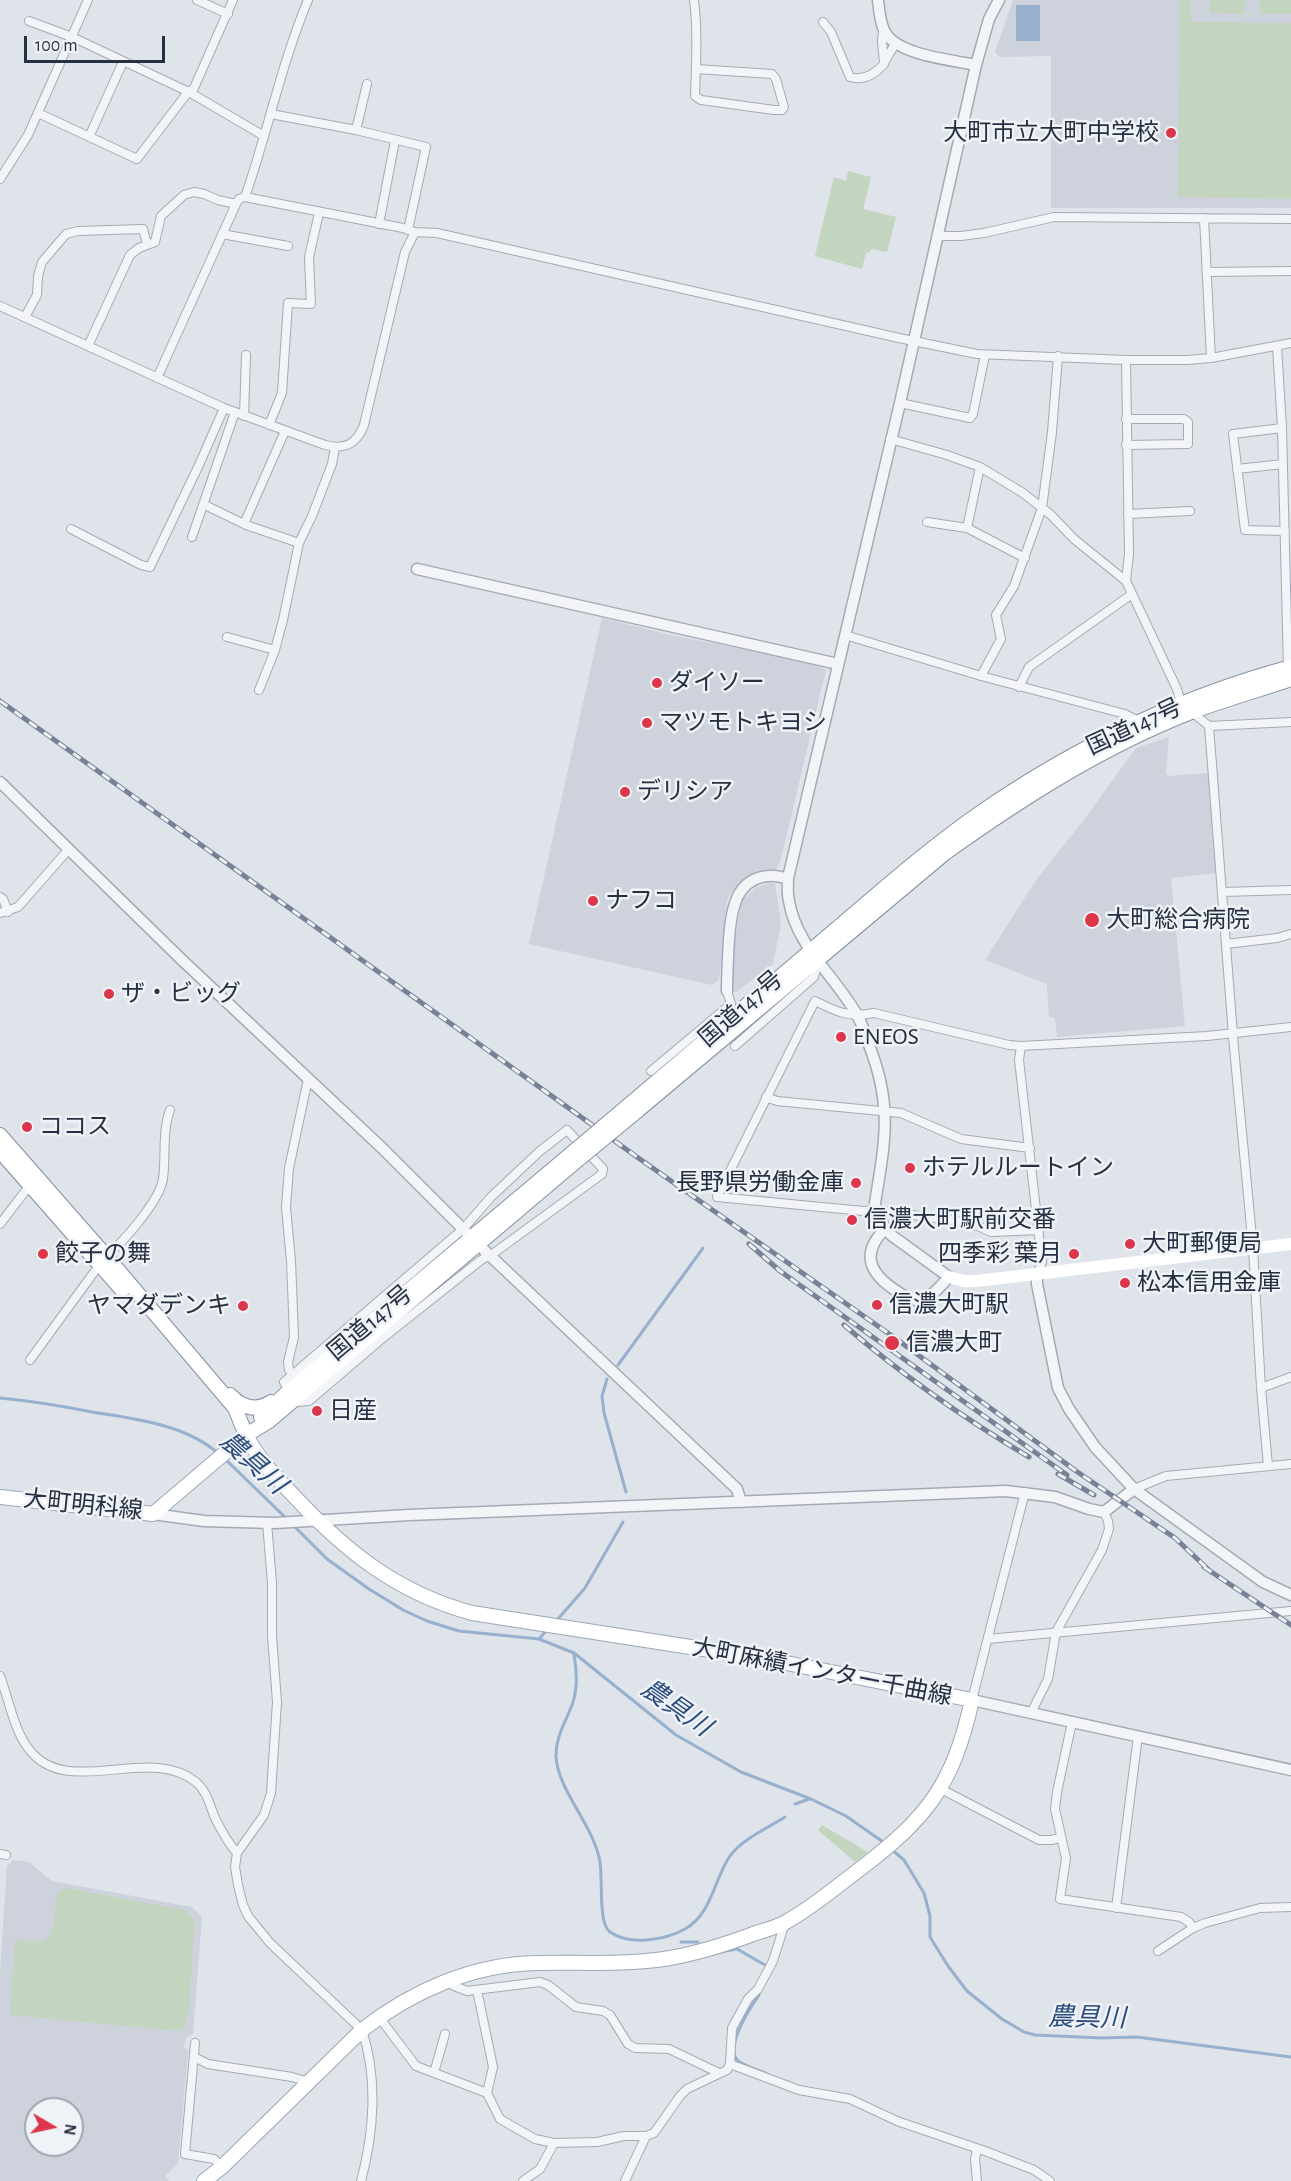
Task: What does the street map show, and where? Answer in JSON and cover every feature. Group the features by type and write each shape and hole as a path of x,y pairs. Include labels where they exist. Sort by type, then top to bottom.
{"main road":[{"name":"国道147号","path":"246,1435 269,1421 292,1395 814,956 945,853 1050,782 1144,727 1186,708 1290,672"},
{"path":"0,1135 246,1435"},
{"path":"0,1151 203,1369 235,1408 246,1435"},
{"path":"949,1276 964,1281 976,1281 1291,1244"},
{"path":"203,1369 212,1373 240,1405 263,1407 292,1395"},
{"name":"大町明科線","path":"0,1497 153,1514 246,1435"},
{"name":"大町麻績インター千曲線","path":"204,2181 222,2167 362,2030 379,2017 447,1981 487,1968 514,1964 609,1964 666,1959 712,1948 785,1923 811,1906 899,1838 921,1814 940,1789 958,1754 972,1700 761,1658 462,1611 431,1600 381,1574 313,1522 263,1462 246,1435"}],"street":[{"path":"0,179 28,135 88,0"},
{"path":"196,0 228,14"},
{"path":"38,113 137,159 194,88 233,0"},
{"path":"245,197 271,114 285,57 308,0"},
{"path":"694,0 697,28 695,96 701,100 774,110 782,110 784,107 776,79 772,74 696,69"},
{"path":"878,0 883,30 884,64"},
{"path":"885,1229 875,1239 870,1259 877,1276 909,1299 923,1300 949,1276 885,1229 876,1210 875,1203 885,1144 886,1111 880,1071 858,1016 814,956 792,913 788,900 788,878 900,403 976,65 989,19 999,0"},
{"path":"29,21 72,37 189,92 264,136"},
{"path":"824,22 831,32 850,77 872,75 884,64 896,44"},
{"path":"883,30 896,44 910,50 976,65"},
{"path":"88,137 123,62"},
{"path":"356,130 368,84"},
{"path":"0,306 224,408 335,448 349,446 357,438 364,425 411,231 426,147 356,130 271,114"},
{"path":"378,224 395,141"},
{"path":"88,346 130,255 154,242 161,216 184,195 194,192 236,204"},
{"path":"157,378 236,204 239,199 245,197 411,231 448,235 913,341 985,355 1126,360 1211,358 1291,343"},
{"path":"268,425 282,393 288,303 311,304 309,257 319,213"},
{"path":"938,236 984,233 1054,217 1291,219"},
{"path":"1204,218 1211,358"},
{"path":"25,317 37,295 38,276 42,262 66,234 78,231 143,229 147,244"},
{"path":"222,234 288,246"},
{"path":"1208,272 1291,271"},
{"path":"1277,346 1290,672"},
{"path":"244,416 246,355"},
{"path":"900,403 970,418 973,414 985,355"},
{"path":"981,676 1001,639 996,615 1014,586 1042,508 1052,432 1058,356"},
{"path":"1126,360 1129,554 1126,581"},
{"path":"71,529 141,565 150,567 224,408"},
{"path":"192,537 205,505 235,412"},
{"path":"1126,418 1184,418 1188,422 1188,444 1126,446"},
{"path":"1282,428 1233,434 1245,530 1285,531"},
{"path":"244,524 285,431"},
{"path":"890,440 947,455 980,467 1023,493 1042,508 1074,540 1126,581 1186,708 1209,726 1291,723"},
{"path":"259,690 275,650 283,620 298,543 312,516 332,464 335,448"},
{"path":"1237,469 1283,464"},
{"path":"967,528 980,467"},
{"path":"205,505 244,524 298,543"},
{"path":"1128,514 1190,511"},
{"path":"927,522 967,528 1025,558"},
{"path":"417,568 838,664"},
{"path":"1019,687 1029,667 1132,594"},
{"path":"845,634 1019,687 1125,714 1144,727"},
{"path":"227,637 275,650"},
{"path":"1209,726 1233,1034 1253,1248 1268,1466"},
{"path":"0,782 182,960 382,1148 464,1230"},
{"path":"0,897 3,899 4,912 14,910 22,904 69,849"},
{"path":"651,1071 731,1004 727,991 731,920 734,902 740,891 759,878 769,876 788,878"},
{"path":"1222,892 1291,890"},
{"path":"1226,944 1277,938 1291,934"},
{"path":"735,1046 814,976 814,956"},
{"path":"1039,1230 991,1232 971,1223 876,1210 863,1211 717,1197 815,1001 839,1013 858,1016 874,1013 1021,1046 1233,1034 1291,1027"},
{"path":"1021,1046 1020,1060 1042,1262 1037,1274 1055,1376 1063,1400 1095,1447 1134,1489 1263,1582 1291,1595"},
{"path":"294,1376 289,1370 288,1362 294,1337 286,1207 289,1167 308,1079"},
{"path":"766,1097 777,1101 886,1111 912,1117 972,1142 1030,1148"},
{"path":"30,1360 94,1269 139,1222 161,1185 170,1110"},
{"path":"567,1130 603,1168 602,1174 494,1253 486,1253 309,1401 296,1402 284,1382 294,1376 464,1230 491,1197 540,1151 567,1130"},
{"path":"0,1224 30,1185"},
{"path":"486,1253 737,1489 741,1502"},
{"path":"1261,1388 1291,1377"},
{"path":"153,1514 204,1521 279,1523 409,1515 1006,1491 1055,1497 1104,1512 1134,1489 1166,1476 1291,1464"},
{"path":"1025,1492 972,1700 1291,1770"},
{"path":"1031,1713 1048,1679 1056,1632 1102,1550 1109,1529 1104,1512"},
{"path":"267,1523 277,1702 271,1793 264,1815 237,1853 235,1867 243,1905 248,1916 270,1943 362,2030 367,2045 372,2078 372,2124 361,2181"},
{"path":"988,1639 1291,1611"},
{"path":"0,1676 21,1737 36,1758 52,1767 65,1770 103,1771 139,1766 186,1776 203,1790 219,1825 237,1853"},
{"path":"1072,1722 1055,1809 1060,1838 1065,1849 1060,1899 1181,1917 1189,1922 1192,1928"},
{"path":"1116,1908 1138,1736"},
{"path":"940,1789 1039,1840 1060,1838"},
{"path":"1158,1951 1192,1928 1260,1908 1291,1907"},
{"path":"477,1990 492,2067 487,2093 500,2119 535,2139 554,2143 597,2142 624,2136 646,2136 654,2133 680,2096 687,2090 727,2070 730,2064 732,2028 748,1999 758,1989 773,1961 785,1923"},
{"path":"447,1981 460,1989 477,1990 540,1982 548,1985 576,2007 603,2011 610,2015 628,2044 635,2048 669,2049 719,2073"},
{"path":"379,2017 416,2066 487,2093"},
{"path":"434,2073 445,2034"},
{"path":"195,2043 185,2154 214,2158 222,2167"},
{"path":"194,2057 208,2064 292,2077 302,2080 306,2085"},
{"path":"730,2064 799,2090 850,2099 897,2121 1034,2170 1050,2181"},
{"path":"626,2181 646,2136"},
{"path":"523,2181 540,2169 554,2143"},
{"path":"977,2148 975,2159 977,2181"}],"shaded area":[{"name":"大町市立大町中学校","path":"1013,0 1291,0 1291,208 1051,208 1051,56 1000,57 995,52"},
{"path":"602,618 671,635 768,654 826,670 780,863 776,869 758,871 748,877 727,900 720,975 719,980 712,985 529,944"},
{"name":"大町総合病院","path":"1169,737 1166,773 1168,776 1209,773 1217,873 1171,878 1185,1026 1057,1037 1055,1018 1049,1017 1047,984 985,960 1036,880 1086,817 1136,748"},
{"path":"775,884 781,923 773,964 735,993 732,989 733,951 741,905 756,887"},
{"path":"13,1860 29,1862 52,1881 192,1907 202,1917 193,2033 186,2038 184,2047 188,2051 178,2164 165,2176 169,2181 0,2181 0,1972 7,1866"}],"green space":[{"path":"1180,0 1191,0 1191,22 1291,23 1291,199 1178,197"},
{"path":"1210,0 1245,0 1244,14 1210,13"},
{"path":"1260,0 1291,0 1291,14 1260,14"},
{"path":"848,171 871,177 863,209 896,217 887,252 871,249 870,253 866,252 862,269 815,256 834,177 846,181"},
{"path":"822,1825 868,1852 855,1862 818,1830"},
{"path":"67,1888 185,1910 195,1920 188,2016 184,2029 177,2031 10,2015 15,1940 44,1941 49,1936 54,1924 59,1891"}],"water":[{"path":"1016,5 1040,5 1040,41 1016,41"}],"waterway":[{"path":"618,1365 703,1248"},
{"path":"607,1379 602,1396 604,1413 626,1492"},
{"name":"農具川","path":"0,1398 159,1424 191,1436 219,1454"},
{"name":"農具川","path":"224,1458 286,1518"},
{"path":"558,1619 585,1588 623,1522"},
{"name":"農具川","path":"293,1525 327,1559 403,1610 427,1621 459,1631 539,1639 574,1653 676,1735 741,1772 811,1799 846,1816 886,1844"},
{"path":"539,1639 545,1632"},
{"path":"574,1655 575,1693 559,1736 556,1757 562,1781 595,1844 600,1865 602,1909 606,1927 610,1932 627,1939 648,1940 668,1936 685,1929 694,1922 707,1905 725,1865 735,1850 748,1839 785,1817"},
{"path":"795,1804 809,1799"},
{"name":"農具川","path":"891,1849 904,1860 924,1893 930,1916 930,1937 948,1966 967,1991 1002,2019 1024,2032 1035,2035 1101,2038 1137,2037 1291,2057"},
{"path":"681,1942 698,1942"},
{"path":"720,1952 737,1949 765,1965"},
{"path":"759,1995 740,2026 734,2045 734,2054 739,2062 767,2074"}],"railway":[{"path":"0,701 637,1157 895,1338 1076,1471 1175,1538 1211,1572"},
{"path":"749,1244 780,1271 1067,1475"},
{"path":"844,1325 934,1395 1029,1457"},
{"path":"1058,1474 1094,1495"},
{"path":"1204,1567 1291,1625"}],"place":[{"name":"大町市立大町中学校","path":"1171,133"},
{"name":"ダイソー","path":"657,683"},
{"name":"マツモトキヨシ","path":"647,723"},
{"name":"デリシア","path":"625,792"},
{"name":"ナフコ","path":"593,901"},
{"name":"大町総合病院","path":"1092,920"},
{"name":"ザ・ビッグ","path":"109,994"},
{"name":"ENEOS","path":"841,1037"},
{"name":"ココス","path":"27,1127"},
{"name":"ホテルルートイン","path":"910,1168"},
{"name":"長野県労働金庫","path":"856,1183"},
{"name":"信濃大町駅前交番","path":"852,1220"},
{"name":"大町郵便局","path":"1130,1244"},
{"name":"餃子の舞","path":"43,1254"},
{"name":"四季彩 葉月","path":"1074,1254"},
{"name":"松本信用金庫","path":"1125,1283"},
{"name":"信濃大町駅","path":"877,1305"},
{"name":"ヤマダデンキ","path":"243,1306"},
{"name":"信濃大町","path":"892,1343"},
{"name":"日産","path":"317,1411"}]}
